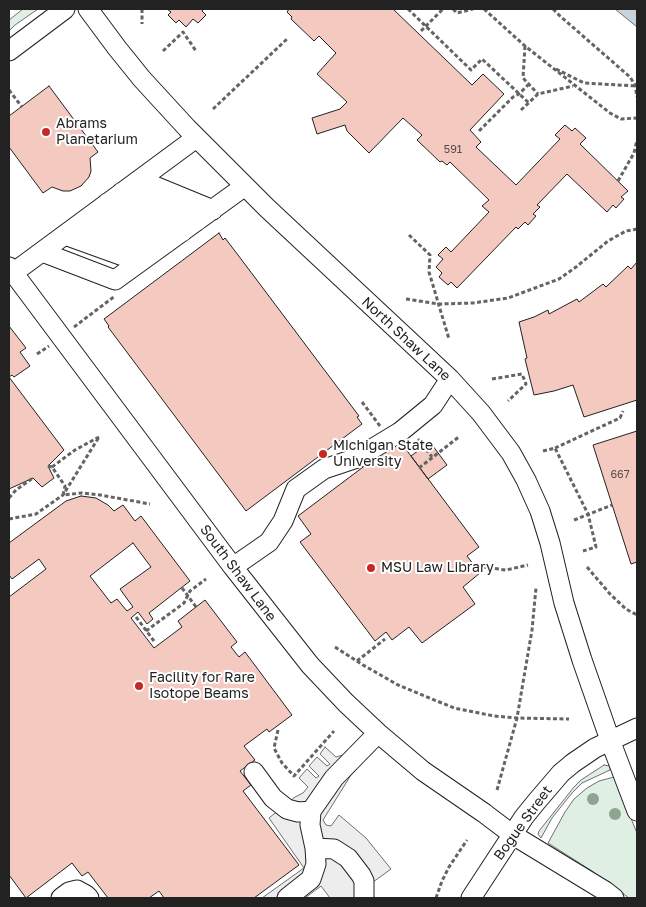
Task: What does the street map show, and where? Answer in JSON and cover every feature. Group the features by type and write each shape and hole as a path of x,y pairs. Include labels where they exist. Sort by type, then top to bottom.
{"street":[{"path":"9,51 65,9"},
{"name":"North Shaw Lane","path":"88,9 142,79 196,138 297,236 450,379 482,413 511,453 526,480 542,519 550,543 564,603 582,660 637,811"},
{"path":"11,270 53,244 196,138"},
{"path":"140,180 213,210"},
{"path":"53,244 115,280 245,186"},
{"path":"101,208 161,247"},
{"path":"101,208 161,247"},
{"path":"53,244 161,247"},
{"name":"South Shaw Lane","path":"11,270 233,567 310,665 346,703 423,771 513,835 614,898"},
{"path":"233,567 269,542 283,521 296,489 324,469 357,458 400,432 434,405 450,379"},
{"name":"Bogue Street","path":"471,898 536,801 561,773 595,748 637,728"},
{"path":"287,898 311,879 316,864 310,825 311,811 334,778 378,733"},
{"path":"254,772 273,798 287,809 298,812 311,811"},
{"path":"315,848 334,849 348,858 364,881 364,898"},
{"path":"61,898 69,892 77,890 89,898"}],"path":[{"path":"142,9 142,24"},
{"path":"408,9 471,70 482,59 529,103"},
{"path":"421,32 443,9"},
{"path":"453,9 457,13 473,9"},
{"path":"484,9 525,46 610,113 620,119 637,118"},
{"path":"554,9 630,77 636,85 637,97"},
{"path":"163,52 183,32 196,51"},
{"path":"212,109 287,39"},
{"path":"525,46 523,78 538,94"},
{"path":"551,66 584,83 636,85"},
{"path":"479,131 528,84"},
{"path":"521,110 538,94 574,86"},
{"path":"9,90 22,107"},
{"path":"618,181 634,153 637,140"},
{"path":"406,299 438,304 473,304 508,298 559,279 608,241 626,231 637,228"},
{"path":"409,235 430,255 429,272 449,339"},
{"path":"492,379 522,374 526,384 508,401"},
{"path":"543,451 555,448 620,418 623,411"},
{"path":"419,468 460,436"},
{"path":"9,519 36,514 64,495 99,437 50,467 64,486 64,495"},
{"path":"555,448 588,514 596,547 583,551"},
{"path":"9,498 16,490 33,478"},
{"path":"64,495 100,494 150,504"},
{"path":"96,498 100,494"},
{"path":"574,520 612,505"},
{"path":"482,567 506,570 528,565"},
{"path":"587,567 615,599 626,609 637,615"},
{"path":"146,631 184,604 190,591 206,579"},
{"path":"182,588 196,607"},
{"path":"497,790 517,718 532,630 536,588"},
{"path":"136,617 154,641"},
{"path":"356,661 385,639"},
{"path":"335,647 398,685 454,708 494,716 569,719"},
{"path":"278,730 274,748 282,763 294,776 334,731"},
{"path":"436,898 449,867 467,840"}],"green space":[{"path":"23,9 38,9 9,31 9,20"},
{"path":"604,765 609,766 610,770 582,783 552,818 541,838 538,834 539,831 574,787 581,780"},
{"path":"614,777 637,833 637,898 629,898 592,871 548,843 574,799 599,781"}],"shaded area":[{"path":"615,9 637,9 637,27"},
{"path":"325,747 336,757 343,755 357,769 351,775 323,820 326,825 331,826 339,815 366,838 391,869 369,885 370,891 375,898 330,898 321,886 305,898 262,898 304,868 269,818 295,797 303,793 308,787 299,778 307,769 316,778 319,776 309,766 317,757 327,766 330,764 320,754"}],"building":[{"path":"167,9 204,9 202,11 206,15 198,23 193,19 186,27 179,20 176,23 168,15 171,12"},
{"path":"289,9 393,9 472,85 483,74 504,94 470,130 481,142 476,147 516,185 560,139 555,135 565,125 572,131 575,128 586,138 580,144 628,191 621,197 624,199 616,208 613,205 607,212 567,174 537,205 540,207 533,214 536,216 528,225 525,222 518,229 516,227 457,288 451,282 448,285 439,277 442,273 436,267 443,259 438,255 446,247 451,252 489,212 482,206 489,200 450,162 447,165 442,161 440,162 417,140 422,135 403,118 369,153 347,131 345,125 317,134 312,118 340,109 347,102 317,74 336,53 319,36 314,41 291,19 292,17 287,12"},
{"name":"Abrams Planetarium","path":"49,86 98,152 90,158 91,171 89,177 81,186 70,191 63,191 52,187 43,193 9,147 9,116"},
{"path":"219,233 223,240 225,238 359,416 357,417 362,424 246,511 108,327 104,319"},
{"path":"637,262 637,400 584,417 573,385 534,395 525,359 527,358 519,322 548,310 549,314 577,299 579,302 603,284 606,287 628,266 631,269"},
{"path":"9,326 26,348 20,352 30,366 14,377 12,375 9,377"},
{"path":"9,377 64,450 48,466 54,478 42,487 33,478 9,489"},
{"path":"637,431 637,562 631,564 593,445"},
{"path":"399,440 479,547 467,556 480,573 463,587 475,604 422,643 409,627 392,640 386,632 375,641 300,542 311,534 298,516"},
{"path":"430,442 447,465 428,479 411,456"},
{"name":"Facility for Rare Isotope Beams","path":"81,496 96,498 114,511 123,505 135,521 141,516 190,581 149,613 153,619 147,624 138,612 131,618 154,648 182,627 178,621 205,600 237,642 231,647 239,657 245,652 292,715 269,732 267,729 244,746 255,760 240,771 251,785 243,791 299,865 254,898 164,898 159,891 149,898 108,898 88,872 82,876 72,863 26,898 9,875 9,597 46,569 39,559 12,579 9,575 9,543 66,501","holes":["133,543 151,567 120,589 133,607 127,611 117,599 111,603 90,576"]}],"place":[{"name":"Abrams Planetarium","path":"46,132"},
{"name":"Michigan State University","path":"323,454"},
{"name":"MSU Law Library","path":"371,568"},
{"name":"Facility for Rare Isotope Beams","path":"139,686"}]}
